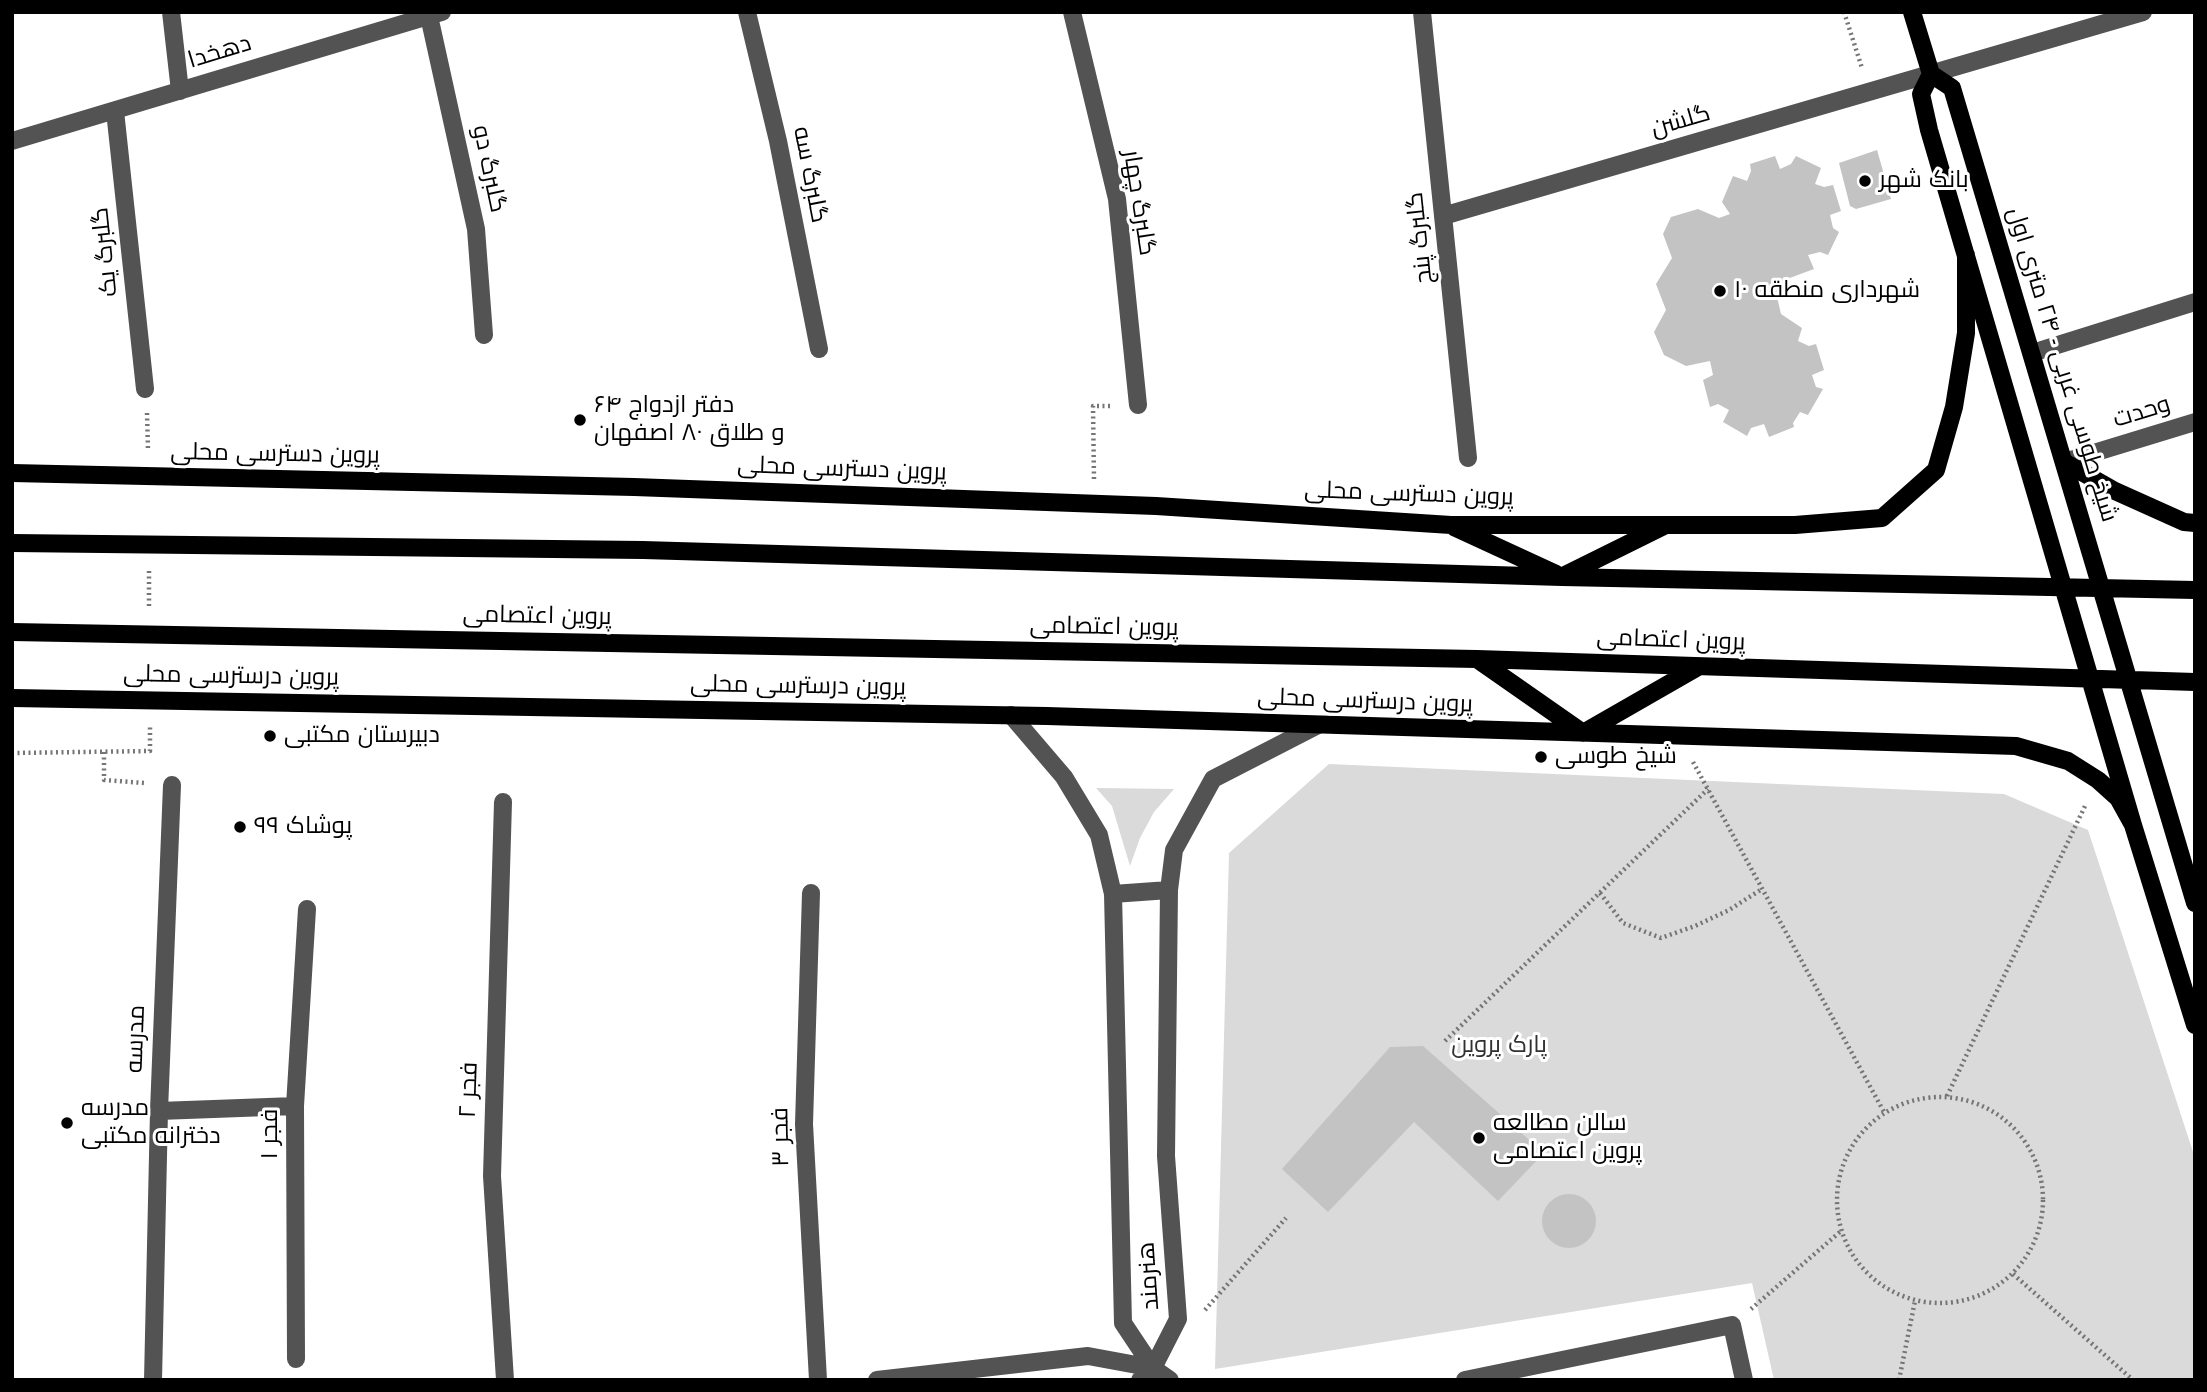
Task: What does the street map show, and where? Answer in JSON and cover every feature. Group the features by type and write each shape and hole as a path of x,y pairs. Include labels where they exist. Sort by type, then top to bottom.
{"main road":[{"name":"شیخ طوسی غربی - ۲۴ متری اول","path":"1912,12 1931,74 1952,88 2195,902"},
{"name":"شیخ طوسی غربی - ۲۴ متری اول","path":"1931,74 1921,94 1929,130 2133,825"},
{"name":"پروین دسترسی محلی","path":"12,474 635,487 1094,504 1451,525 1795,525 1882,519 1936,470 1954,407 1966,333 1966,255"},
{"path":"2064,462 2115,491 2184,522 2195,523"},
{"path":"1562,577 1670,523"},
{"path":"1451,525 1562,577"},
{"path":"12,543 643,550 1562,577 2195,590"},
{"name":"پروین اعتصامی","path":"12,632 1477,659 2195,682"},
{"path":"1477,659 1583,733 1699,667"},
{"name":"پروین درسترسی محلی","path":"12,698 1011,715 2015,746 2068,761 2098,780 2118,798 2133,825"},
{"path":"2133,825 2195,1025"}],"street":[{"path":"171,12 180,91"},
{"name":"گلبرگ سه","path":"747,12 778,141 819,349"},
{"name":"گلبرگ چهار","path":"1072,12 1117,199 1138,405"},
{"name":"گلبرگ پنج","path":"1422,12 1468,458"},
{"name":"گلشن","path":"1443,216 2143,12"},
{"name":"دهخدا","path":"12,141 436,14"},
{"name":"گلبرگ دو","path":"436,14 476,229 484,335"},
{"name":"گلبرگ یک","path":"115,110 145,389"},
{"path":"2032,353 2195,302"},
{"name":"وحدت","path":"2064,462 2195,422"},
{"name":"هنرمند","path":"1011,715 1064,777 1099,835 1113,894 1123,1324 1147,1374"},
{"name":"هنرمند","path":"1147,1374 1178,1319 1166,1156 1169,890 1174,850 1213,779 1318,725"},
{"name":"مدرسه","path":"153,1380 159,1111 172,785"},
{"name":"فجر ۲","path":"503,802 492,1176 505,1380"},
{"path":"1113,894 1169,890"},
{"name":"فجر ۳","path":"811,893 804,1124 818,1380"},
{"name":"فجر ۱","path":"296,1359 295,1106 307,909"},
{"path":"159,1111 295,1106"},
{"path":"1465,1380 1732,1325 1744,1380"},
{"path":"877,1380 1088,1356 1170,1380"}],"path":[{"path":"1844,12 1870,93"},
{"path":"145,389 149,451"},
{"path":"1094,504 1093,406 1138,405"},
{"path":"149,560 149,615"},
{"path":"12,753 150,751 150,723"},
{"path":"1679,736 1884,1112"},
{"path":"104,752 104,780 172,785"},
{"path":"1947,1096 2098,780"},
{"path":"1445,1041 1708,789"},
{"path":"1600,893 1623,923 1661,938 1729,910 1762,889"},
{"path":"1947,1096 1980,1103 2009,1121 2030,1148 2042,1180 2043,1214 2033,1246 2013,1274 1984,1294 1950,1304 1915,1301 1882,1287 1857,1263 1841,1231 1836,1198 1842,1164 1859,1134 1884,1112 1914,1098 1947,1096"},
{"path":"1197,1318 1286,1218"},
{"path":"1732,1325 1841,1231"},
{"path":"2013,1274 2133,1380"},
{"path":"1899,1380 1915,1301"}],"green space":[{"name":"پارک پروین","path":"1329,764 2004,794 2088,830 2195,1158 2195,1380 1774,1380 1752,1283 1215,1369 1229,853"},
{"path":"1096,788 1174,789 1154,812 1140,838 1130,866 1112,806"}],"building":[{"name":"بانک شهر","path":"1877,150 1891,199 1856,209 1850,206 1839,163"},
{"name":"شهرداری منطقه ۱۰","path":"1775,156 1780,169 1791,164 1796,156 1821,168 1815,184 1824,187 1833,185 1841,211 1830,215 1833,228 1839,232 1828,255 1820,252 1808,255 1814,269 1787,279 1777,297 1781,314 1802,328 1798,341 1809,346 1816,344 1824,370 1812,375 1816,387 1823,389 1808,415 1800,412 1793,423 1794,427 1769,437 1764,424 1751,428 1747,436 1723,422 1729,410 1718,404 1710,407 1703,380 1713,375 1710,361 1686,366 1664,355 1654,332 1666,310 1656,284 1672,258 1663,234 1671,217 1698,209 1719,218 1730,214 1722,202 1733,176 1747,181 1751,171 1750,164"},
{"name":"سالن مطالعه پروین اعتصامی","path":"1423,1046 1544,1153 1498,1201 1414,1122 1328,1212 1282,1169 1390,1047"},
{"path":"1569,1194 1588,1202 1596,1221 1588,1240 1569,1248 1550,1240 1542,1221 1550,1202"}],"place":[{"name":"بانک شهر","path":"1865,181"},
{"name":"شهرداری منطقه ۱۰","path":"1720,291"},
{"name":"دفتر ازدواج ۶۴ و طلاق ۸۰ اصفهان","path":"580,420"},
{"name":"دبیرستان مکتبی","path":"270,736"},
{"name":"شیخ طوسی","path":"1541,757"},
{"name":"پوشاک ۹۹","path":"240,827"},
{"name":"مدرسه دخترانه مکتبی","path":"67,1123"},
{"name":"سالن مطالعه پروین اعتصامی","path":"1479,1138"}]}
